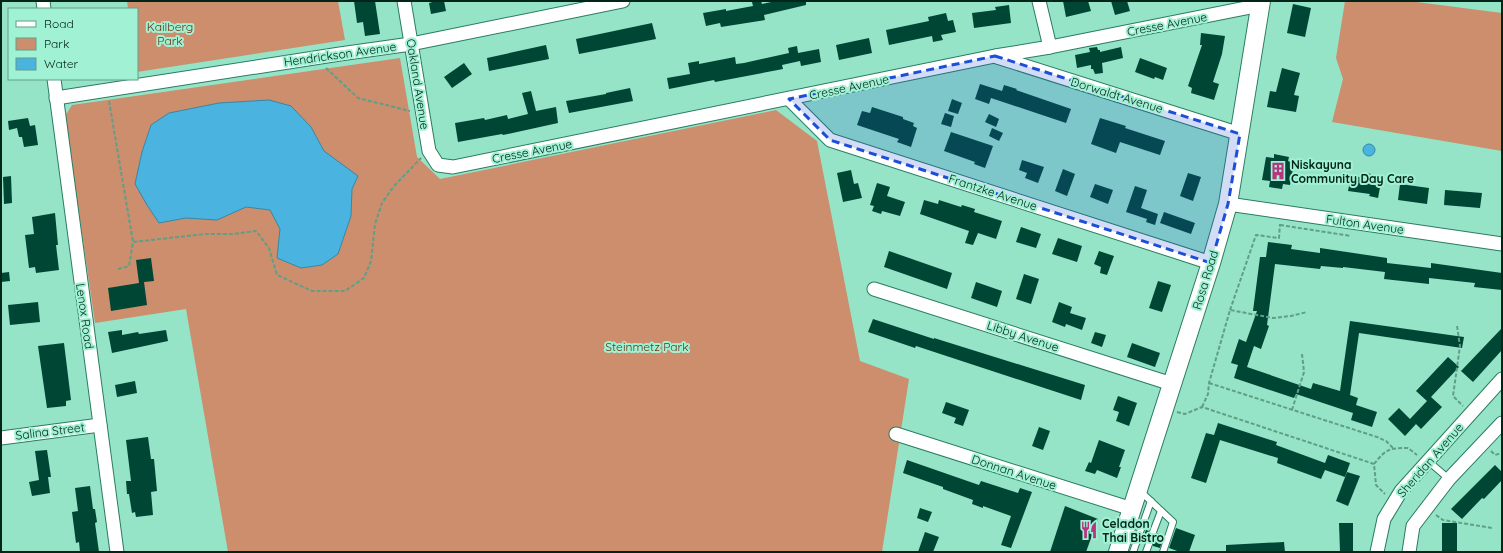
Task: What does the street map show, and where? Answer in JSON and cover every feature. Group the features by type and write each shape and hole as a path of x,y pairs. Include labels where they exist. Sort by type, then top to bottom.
{"street":[{"name":"Oakland Avenue","path":"404,1 429,151 438,165"},
{"name":"Hendrickson Avenue","path":"56,98 411,44 623,1"},
{"path":"1039,1 1050,47"},
{"name":"Cresse Avenue","path":"438,165 453,167 1261,3"},
{"name":"Rosa Road","path":"1126,550 1136,514 1145,496 1164,409 1211,263 1228,204 1261,3"},
{"name":"Dorwaldt Avenue","path":"995,56 1240,134"},
{"name":"Lenox Road","path":"54,80 117,552"},
{"name":"Frantzke Avenue","path":"789,99 830,140 1211,263"},
{"name":"Fulton Avenue","path":"1228,204 1281,219 1502,244"},
{"name":"Libby Avenue","path":"874,289 1172,384"},
{"name":"Sheridan Avenue","path":"1378,552 1384,519 1401,491 1502,379"},
{"path":"1409,552 1413,526 1449,479 1502,423"},
{"name":"Salina Street","path":"1,438 100,425"},
{"name":"Donnan Avenue","path":"896,434 1136,514"}],"lane":[{"path":"1427,462 1449,479"},
{"path":"1145,496 1173,522 1163,552"},
{"path":"1154,532 1161,511"},
{"path":"1146,552 1149,544"}],"path":[{"path":"315,58 358,98 423,114"},
{"path":"107,90 133,242 129,266 118,269"},
{"path":"133,242 205,234 233,234 256,231 269,248 277,275 312,291 346,291 364,278 371,261 375,224 382,203 394,186 429,151"},
{"path":"1202,407 1208,394 1209,383 1230,310 1256,235 1279,238 1281,219 1351,236"},
{"path":"1230,310 1273,318 1307,312"},
{"path":"1458,326 1460,346 1453,396 1471,413"},
{"path":"1292,410 1304,372 1302,354"},
{"path":"1209,383 1377,437 1386,441 1393,448"},
{"path":"1164,409 1185,414 1202,407 1374,464"},
{"path":"1395,501 1376,485 1374,464 1382,453 1393,448 1408,448 1427,462"},
{"path":"1427,509 1442,520 1492,528"}],"highlighted area":[{"path":"995,56 1240,134 1228,204 1211,263 830,140 789,99"}],"green space":[{"name":"Kailberg Park","path":"127,1 338,1 345,40 138,72 138,8 128,8"},
{"path":"1345,1 1409,1 1502,13 1502,151 1332,122 1343,79 1336,58"},
{"name":"Steinmetz Park","path":"400,58 417,157 440,179 776,110 817,141 860,361 909,379 882,552 228,552 186,309 95,323 65,116 72,105"}],"water":[{"path":"269,100 291,106 311,127 324,151 358,176 352,189 351,216 338,254 322,265 301,268 277,258 280,229 270,210 246,207 217,220 186,218 159,223 135,184 142,152 151,125 169,113 219,103"},
{"path":"1371,144 1374,145 1374,155 1367,156 1364,155 1363,148 1364,145"}],"building":[{"path":"354,1 375,1 380,34 365,36 363,22 357,23"},
{"path":"444,1 446,11 431,14 429,3"},
{"path":"761,1 762,4 776,1 806,1 806,5 764,15 765,20 721,27 720,23 706,26 703,13 726,9 726,11 753,6 752,2"},
{"path":"1063,1 1088,1 1091,11 1066,17"},
{"path":"1111,1 1127,1 1130,11 1115,15"},
{"path":"1293,4 1311,8 1305,37 1287,33"},
{"path":"1009,5 1011,23 974,28 972,13 996,10 995,7"},
{"path":"946,13 948,21 953,20 956,32 941,35 943,40 933,42 932,36 889,45 886,30 929,21 928,17"},
{"path":"652,23 656,39 579,54 576,39"},
{"path":"1201,33 1225,36 1222,54 1213,82 1219,84 1214,100 1191,93 1192,88 1188,86 1202,45 1200,45"},
{"path":"869,38 872,53 839,60 836,45"},
{"path":"546,45 549,59 489,71 487,58"},
{"path":"797,46 798,53 819,49 821,62 801,66 800,61 782,65 783,69 669,89 667,78 690,74 688,63 699,61 699,64 735,57 736,64 744,63 789,53 788,48"},
{"path":"1097,47 1100,52 1121,47 1123,58 1102,63 1103,73 1095,74 1093,69 1091,69 1091,65 1077,68 1075,55 1090,52 1089,48"},
{"path":"1140,58 1167,68 1163,80 1155,77 1154,79 1135,72"},
{"path":"464,63 472,74 452,88 444,77"},
{"path":"1282,68 1300,73 1294,95 1299,96 1296,112 1267,107 1270,91 1276,92"},
{"path":"980,84 1002,91 1004,85 1071,109 1066,123 991,98 989,104 975,99"},
{"path":"630,88 633,101 569,113 566,101"},
{"path":"531,91 536,111 556,107 558,123 503,135 458,142 455,123 484,118 485,120 507,115 508,119 528,114 522,93"},
{"path":"952,99 962,103 958,114 948,111"},
{"path":"872,107 903,117 903,119 914,123 913,126 917,128 911,147 897,142 899,139 857,125 862,111 870,113"},
{"path":"945,113 954,116 951,127 941,124"},
{"path":"989,114 999,119 996,127 985,122"},
{"path":"28,118 30,126 35,125 38,145 24,147 22,137 19,137 17,128 9,130 8,121"},
{"path":"1100,118 1165,141 1160,155 1120,142 1116,153 1091,144"},
{"path":"992,128 1003,133 999,141 989,136"},
{"path":"951,132 993,146 985,168 974,164 975,162 944,151"},
{"name":"Niskayuna Community Day Care","path":"1274,154 1289,157 1288,161 1294,163 1290,185 1283,184 1282,189 1269,187 1270,181 1262,180 1266,157 1274,158"},
{"path":"1022,160 1044,167 1038,183 1025,178 1027,173 1019,170"},
{"path":"1063,169 1075,174 1067,196 1055,191"},
{"path":"851,170 854,184 858,183 862,198 843,202 837,173"},
{"path":"1361,172 1371,174 1370,180 1381,182 1378,198 1369,196 1370,194 1348,191 1351,176 1360,177"},
{"path":"1188,173 1201,177 1193,201 1180,196"},
{"path":"11,176 12,203 4,204 3,177"},
{"path":"877,183 890,187 887,196 905,202 900,216 882,211 881,214 872,211 874,206 870,205"},
{"path":"1095,184 1113,190 1108,204 1090,197"},
{"path":"1400,184 1429,188 1427,204 1398,200"},
{"path":"1135,186 1147,190 1141,208 1158,214 1155,225 1146,222 1147,219 1126,212"},
{"path":"1445,190 1482,193 1480,208 1444,205"},
{"path":"924,200 938,204 939,200 961,207 962,205 975,209 974,212 1002,221 996,239 978,233 973,245 965,243 969,231 920,214"},
{"path":"1164,212 1195,223 1191,234 1160,223"},
{"path":"55,213 58,245 56,245 59,270 36,273 35,267 29,268 25,235 34,234 32,217"},
{"path":"1021,227 1041,234 1036,248 1016,242"},
{"path":"1058,238 1082,246 1077,262 1052,254"},
{"path":"1268,242 1292,245 1291,249 1320,253 1320,248 1387,258 1387,263 1431,268 1431,263 1502,273 1502,290 1474,287 1475,283 1429,278 1429,284 1384,279 1385,272 1343,267 1321,266 1320,269 1275,264 1267,325 1269,326 1261,349 1254,346 1247,367 1311,389 1313,383 1340,391 1350,321 1464,337 1462,348 1359,333 1350,395 1358,398 1356,405 1377,412 1372,427 1351,420 1353,413 1296,394 1294,398 1234,378 1238,365 1231,363 1239,339 1246,342 1257,311 1253,311 1260,257 1266,257"},
{"path":"889,251 952,273 947,289 884,267"},
{"path":"1099,251 1114,256 1107,275 1100,273 1101,267 1094,264"},
{"path":"151,258 154,281 144,282 147,305 111,311 108,288 139,283 136,260"},
{"path":"9,272 10,281 1,282 1,273"},
{"path":"1024,274 1039,279 1031,304 1016,299"},
{"path":"1158,281 1171,285 1162,312 1149,308"},
{"path":"976,282 1002,291 997,307 971,298"},
{"path":"38,302 40,322 10,325 8,305"},
{"path":"1059,302 1072,307 1070,313 1086,318 1082,330 1066,324 1065,327 1052,322"},
{"path":"873,319 1085,385 1081,400 916,346 915,348 868,332"},
{"path":"1502,328 1502,350 1473,382 1461,371"},
{"path":"122,330 122,335 166,330 168,341 112,353 108,332"},
{"path":"1095,332 1106,335 1102,347 1091,343"},
{"path":"64,343 71,400 66,401 66,406 47,408 38,346"},
{"path":"1132,343 1160,353 1155,367 1127,357"},
{"path":"1448,357 1459,367 1431,397 1442,407 1421,429 1416,424 1405,436 1388,419 1399,408 1410,419 1427,401 1416,391"},
{"path":"135,381 137,393 117,397 115,385"},
{"path":"1118,396 1137,403 1129,426 1116,421 1119,412 1113,410"},
{"path":"946,402 969,410 963,426 954,423 956,418 942,413"},
{"path":"1218,423 1277,442 1276,445 1325,463 1328,455 1350,463 1345,477 1325,470 1321,479 1277,463 1278,458 1220,440 1206,483 1191,478 1206,433 1214,435"},
{"path":"1039,427 1050,431 1043,450 1032,446"},
{"path":"148,437 151,459 154,459 157,491 151,492 153,515 136,517 135,512 132,513 129,494 127,494 126,481 131,481 126,440"},
{"path":"1099,440 1125,450 1117,478 1097,470 1095,474 1085,471 1089,462 1091,463"},
{"path":"47,450 51,477 48,477 50,493 32,496 29,482 39,480 35,451"},
{"path":"907,460 979,485 981,481 1018,493 1020,488 1032,492 1011,548 1001,545 1011,516 983,506 983,508 972,504 973,500 943,489 943,487 903,473"},
{"path":"1495,465 1502,472 1502,480 1462,519 1451,509"},
{"path":"1347,472 1360,476 1348,506 1336,501"},
{"path":"90,486 93,509 95,509 97,522 95,523 99,552 80,552 79,542 76,543 72,512 78,511 75,488"},
{"path":"1065,506 1098,519 1086,552 1050,552"},
{"path":"920,508 932,512 928,522 917,518"},
{"path":"1339,523 1353,523 1353,552 1340,552"},
{"path":"1442,523 1457,523 1457,552 1442,552"},
{"path":"1176,528 1195,535 1189,552 1180,552 1169,548"},
{"path":"1146,530 1149,531 1149,535 1152,536 1156,536 1157,533 1164,535 1160,548 1153,546 1153,541 1150,540 1146,540 1145,543 1141,542"},
{"path":"925,532 939,537 933,552 918,552"},
{"path":"1284,542 1285,552 1226,552 1226,545"}],"place":[{"name":"Niskayuna Community Day Care","path":"1278,171"},
{"name":"Celadon Thai Bistro","path":"1089,530"}]}
